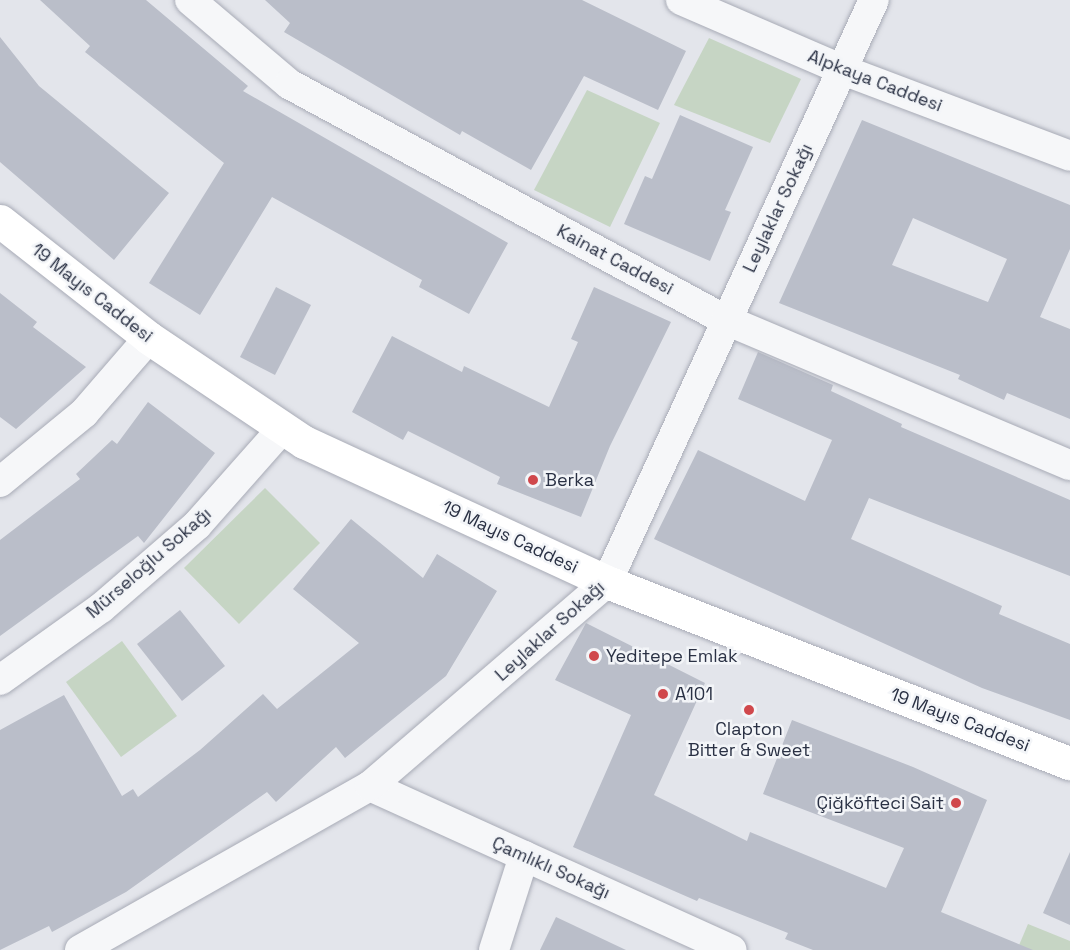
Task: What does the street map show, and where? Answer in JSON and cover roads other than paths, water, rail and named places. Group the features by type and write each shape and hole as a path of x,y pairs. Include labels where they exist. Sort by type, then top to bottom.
{"street":[{"name":"Kainat Caddesi","path":"190,0 289,84 726,320 1070,465"},
{"name":"Alpkaya Caddesi","path":"681,0 843,70 1070,156"},
{"name":"Leylaklar Sokağı","path":"80,950 370,786 607,582 874,0"},
{"name":"19 Mayıs Caddesi","path":"0,220 149,338 282,429 607,582 1070,763"},
{"path":"0,482 84,413 149,338"},
{"name":"Mürseloğlu Sokağı","path":"0,680 101,608 197,525 282,429"},
{"name":"Çamlıklı Sokağı","path":"370,786 732,950"},
{"path":"494,950 524,856"}],"place":[{"name":"Berka","path":"533,480"},
{"name":"Yeditepe Emlak","path":"594,656"},
{"name":"A101","path":"663,694"},
{"name":"Clapton Bitter & Sweet","path":"749,710"},
{"name":"Çiğköfteci Sait","path":"956,803"}]}
